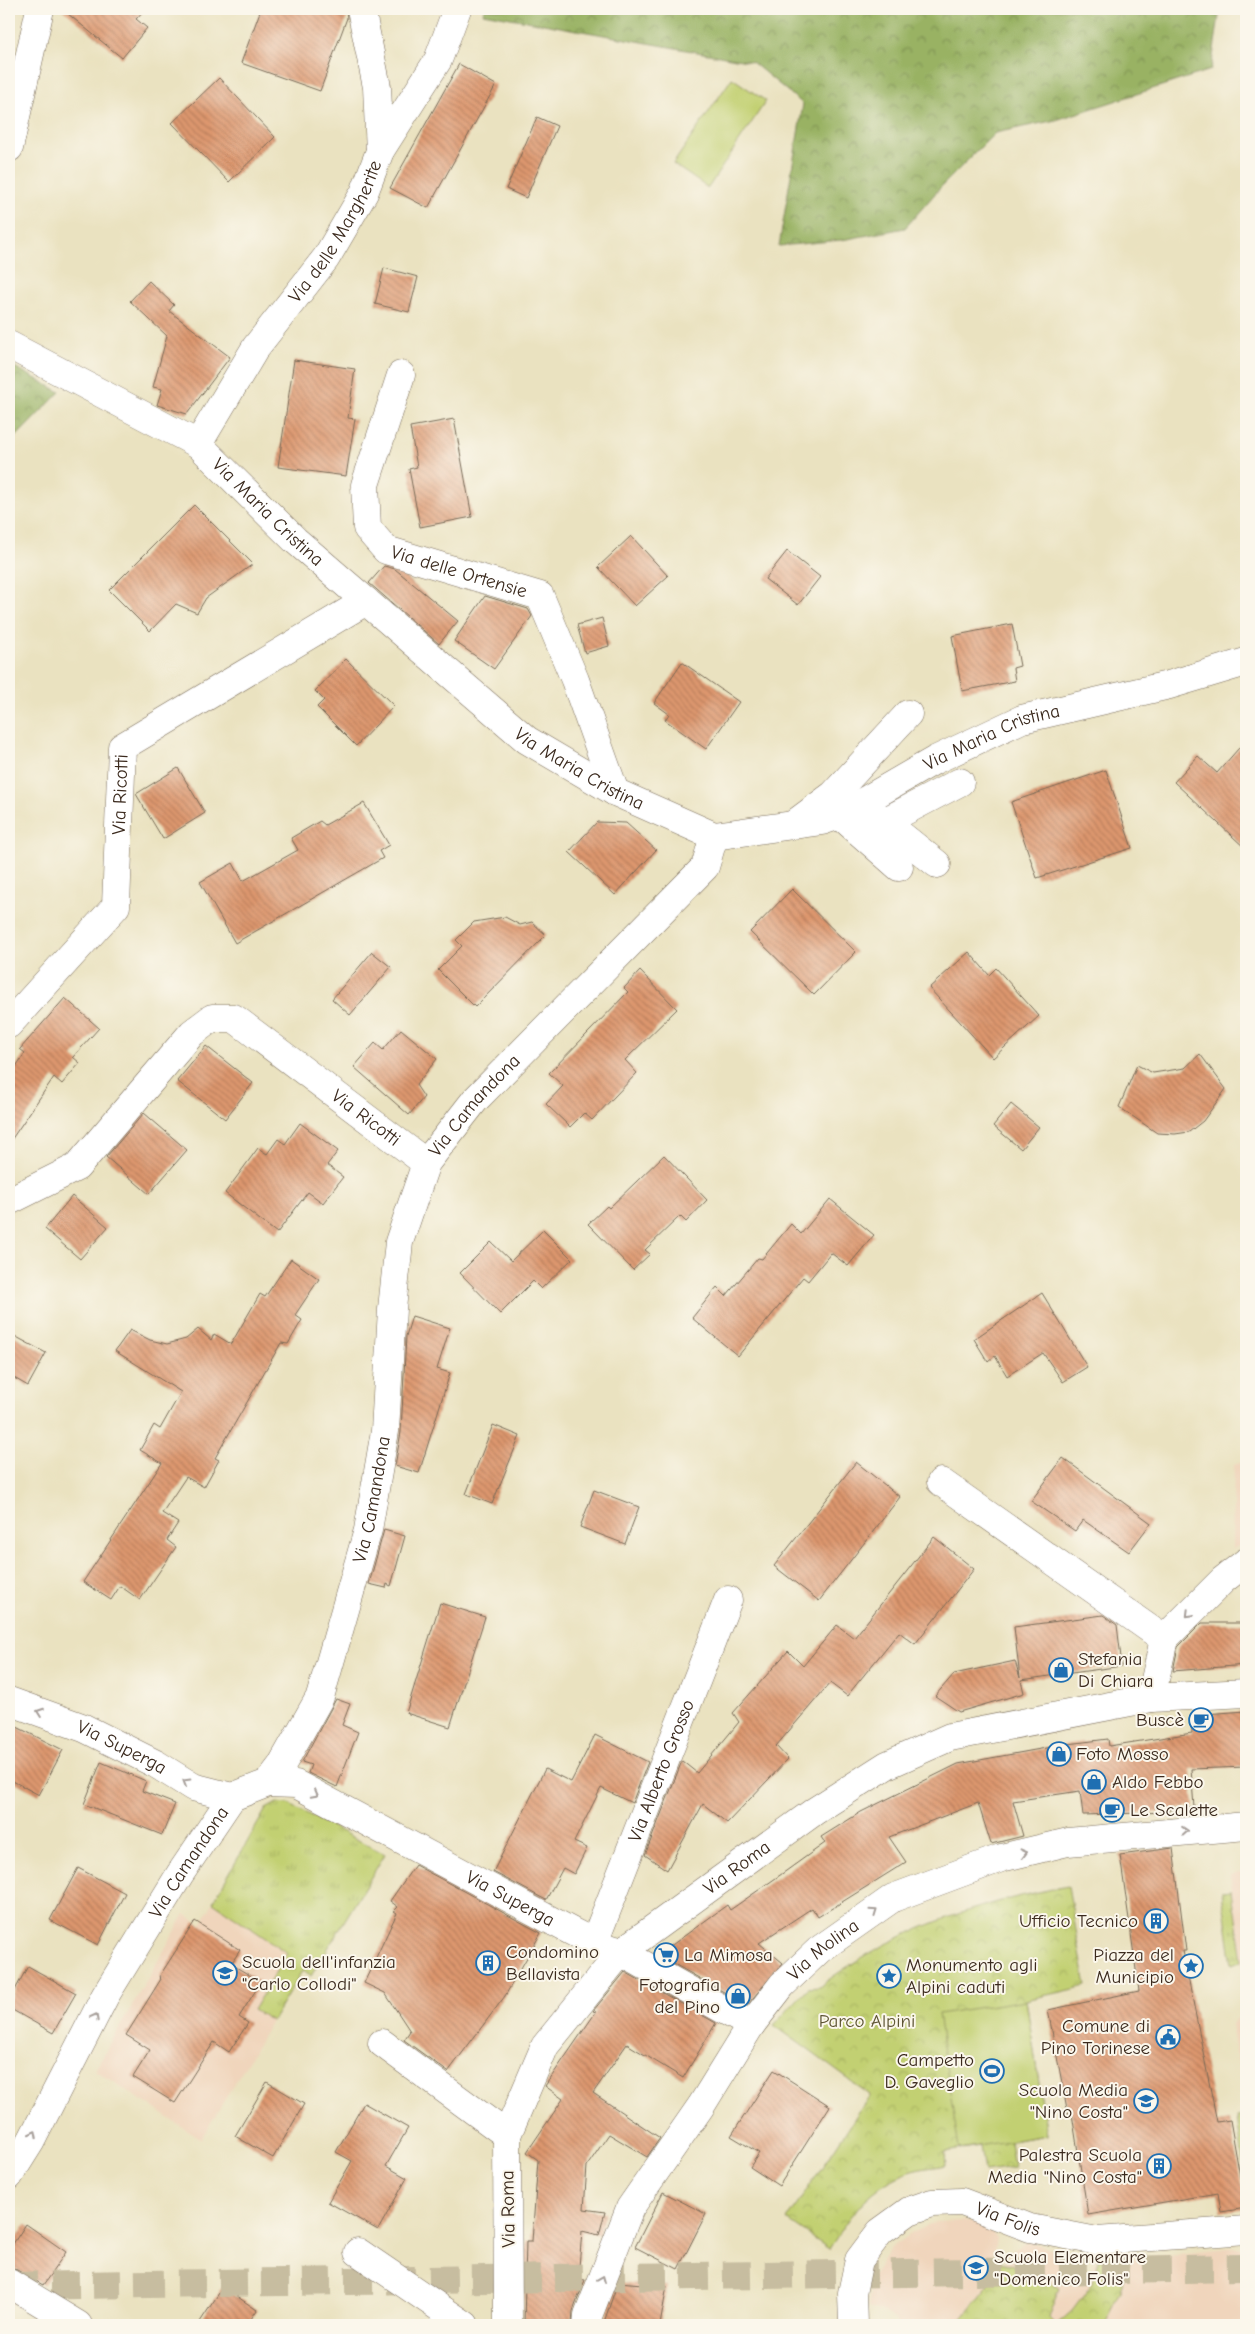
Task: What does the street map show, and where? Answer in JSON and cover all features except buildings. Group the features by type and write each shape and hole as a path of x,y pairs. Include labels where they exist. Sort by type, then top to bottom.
{"street":[{"path":"9,148 40,9"},
{"path":"361,9 377,87 380,151"},
{"name":"Via delle Margherite","path":"198,444 256,347 326,258 364,192 380,151 438,60 457,9"},
{"name":"Via Maria Cristina","path":"9,346 198,444 294,540 528,740 615,792 714,836 792,825 851,809 935,760 1022,719 1169,685 1246,662"},
{"name":"Via delle Ortensie","path":"401,375 365,485 367,528 386,550 540,596 576,680 615,792"},
{"name":"Via Ricotti","path":"9,1024 116,906 122,747 366,601"},
{"path":"792,825 833,794 908,714"},
{"path":"884,822 960,782"},
{"path":"851,809 884,822 937,864"},
{"path":"851,809 899,867"},
{"name":"Via Camandona","path":"9,2176 31,2141 105,1996 180,1874 232,1797 268,1783 281,1766 320,1697 368,1530 385,1431 392,1309 399,1242 426,1163 475,1100 704,867 714,836"},
{"name":"Via Ricotti","path":"9,1201 77,1167 192,1033 212,1018 234,1018 426,1163"},
{"path":"940,1482 1164,1639"},
{"path":"1151,1698 1164,1639 1224,1580 1246,1562"},
{"name":"Via Alberto Grosso","path":"594,1943 728,1600"},
{"name":"Via Roma","path":"508,2325 507,2135 545,2046 621,1952 814,1811 887,1765 950,1737 1151,1698 1246,1692"},
{"name":"Via Superga","path":"9,1701 84,1728 156,1764 193,1787 232,1797"},
{"name":"Via Superga","path":"268,1783 296,1784 594,1943 621,1952 751,2025"},
{"name":"Via Molina","path":"587,2325 588,2316 630,2208 700,2106 751,2025 782,1985 819,1950 893,1898 1001,1858 1068,1842 1246,1826"},
{"path":"382,2044 507,2135"},
{"name":"Via Folis","path":"853,2325 852,2293 859,2260 880,2232 908,2211 932,2203 962,2202 1030,2228 1097,2241 1246,2230"},
{"path":"358,2252 465,2325"},
{"path":"9,2283 78,2325"}],"shaded area":[{"path":"1246,1461 1246,1543 1232,1549 1234,1465"},
{"name":"Scuola dell'infanzia \"Carlo Collodi\"","path":"277,1803 288,1804 385,1854 311,1976 302,1971 201,2139 95,2070 185,1914 201,1924 266,1809"},
{"path":"1246,1846 1246,1989 1230,1875 1244,1872 1241,1847"},
{"path":"1246,2010 1246,2069 1240,2075 1231,2024"},
{"name":"Scuola Elementare \"Domenico Folis\"","path":"962,2221 989,2224 996,2239 992,2260 1005,2262 1014,2249 1027,2241 1070,2254 1075,2263 1075,2273 1090,2275 1094,2263 1098,2259 1130,2259 1246,2247 1246,2325 899,2325 896,2319 883,2311 868,2308 872,2276 890,2249 911,2233 936,2222"}],"green space":[{"path":"484,9 1220,9 1211,70 1056,120 995,133 940,188 905,228 842,240 779,246 803,104 752,62 483,13"},
{"path":"732,78 766,101 708,188 673,164"},
{"path":"9,364 60,392 9,444"},
{"path":"277,1803 288,1804 385,1854 311,1976 302,1971 272,2021 253,2010 287,1953 213,1902 266,1809"},
{"name":"Parco Alpini","path":"1068,1886 1086,1986 1026,2000 1047,2135 1010,2141 1014,2168 984,2172 980,2146 945,2152 946,2165 909,2172 879,2188 869,2196 853,2214 829,2249 787,2220 870,2095 774,2025 808,1988 819,1987 847,1967 906,1934 969,1910"},
{"path":"1232,1891 1242,1961 1232,1965 1222,1892"},
{"name":"Campetto D. Gaveglio","path":"1026,2000 1047,2135 959,2149 938,2014"},
{"path":"1246,2116 1246,2184 1237,2117"},
{"path":"1098,2259 1130,2259 1120,2291 1103,2325 1056,2325 1072,2311 1093,2283"},
{"path":"991,2260 1014,2265 1060,2287 1049,2318 1056,2325 966,2325 960,2321 988,2286"}],"tunnel":[{"path":"9,2286 1246,2268"}],"place":[{"name":"Stefania Di Chiara","path":"1061,1670"},
{"name":"Buscè","path":"1201,1720"},
{"name":"Foto Mosso","path":"1059,1754"},
{"name":"Aldo Febbo","path":"1094,1782"},
{"name":"Le Scalette","path":"1112,1810"},
{"name":"Ufficio Tecnico","path":"1156,1921"},
{"name":"La Mimosa","path":"666,1955"},
{"name":"Condomino Bellavista","path":"488,1963"},
{"name":"Piazza del Municipio","path":"1191,1966"},
{"name":"Scuola dell'infanzia \"Carlo Collodi\"","path":"225,1973"},
{"name":"Monumento agli Alpini caduti","path":"889,1976"},
{"name":"Fotografia del Pino","path":"738,1996"},
{"name":"Comune di Pino Torinese","path":"1168,2037"},
{"name":"Campetto D. Gaveglio","path":"992,2071"},
{"name":"Scuola Media \"Nino Costa\"","path":"1146,2101"},
{"name":"Palestra Scuola Media \"Nino Costa\"","path":"1159,2166"},
{"name":"Scuola Elementare \"Domenico Folis\"","path":"976,2268"}]}
